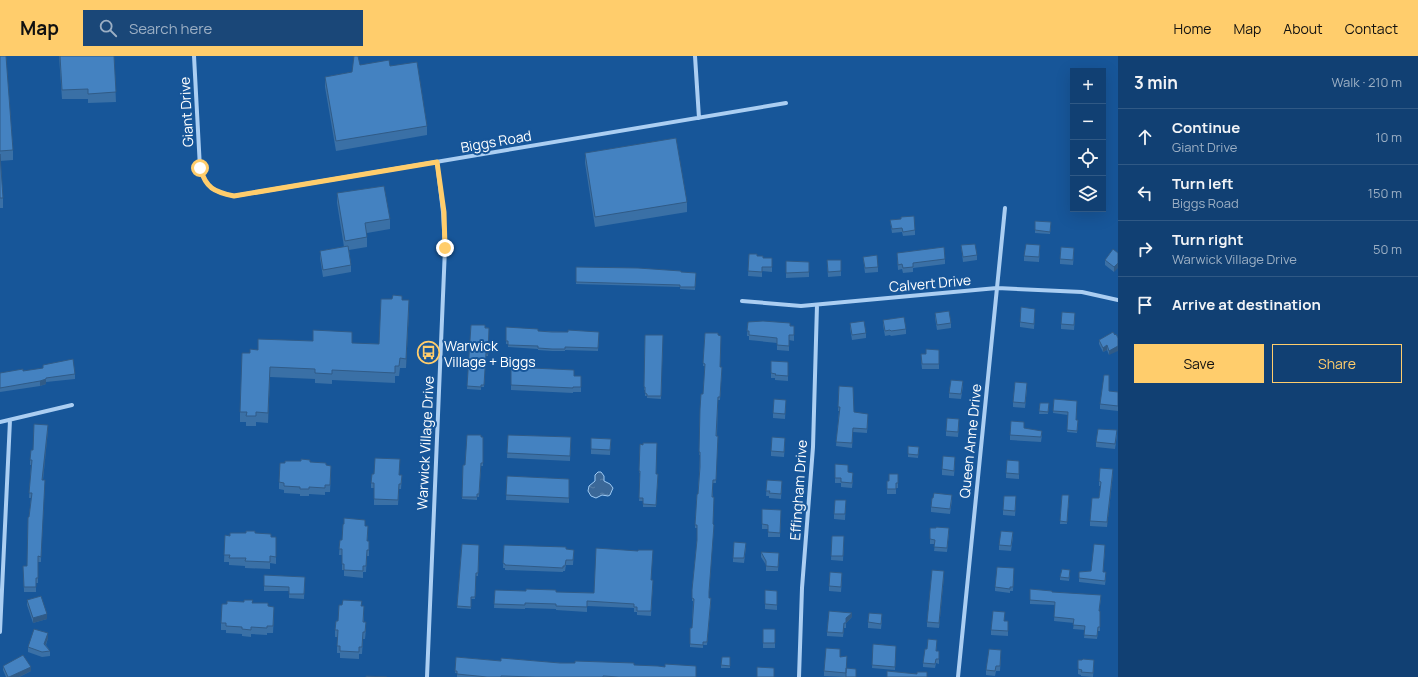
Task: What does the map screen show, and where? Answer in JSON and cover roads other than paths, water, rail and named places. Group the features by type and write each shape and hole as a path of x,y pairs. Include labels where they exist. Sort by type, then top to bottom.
{"street":[{"name":"Giant Drive","path":"194,56 200,168 204,179 210,187"},
{"path":"695,56 699,118"},
{"name":"Biggs Road","path":"210,187 220,193 234,196 786,103"},
{"name":"Warwick Village Drive","path":"427,677 445,248 444,212 437,162"},
{"name":"Queen Anne Drive","path":"958,677 1005,208"},
{"name":"Calvert Drive","path":"742,301 801,306 996,288 1082,292 1118,300"},
{"name":"Effingham Drive","path":"799,677 802,588 813,447 817,305"},
{"path":"0,422 72,405"},
{"path":"0,632 10,420"}],"water":[{"path":"598,472 601,472 604,476 604,481 610,484 613,488 610,495 602,495 596,498 591,496 588,491 589,486 595,481 595,475"}],"place":[{"name":"Warwick Village + Biggs","path":"429,353"}]}
